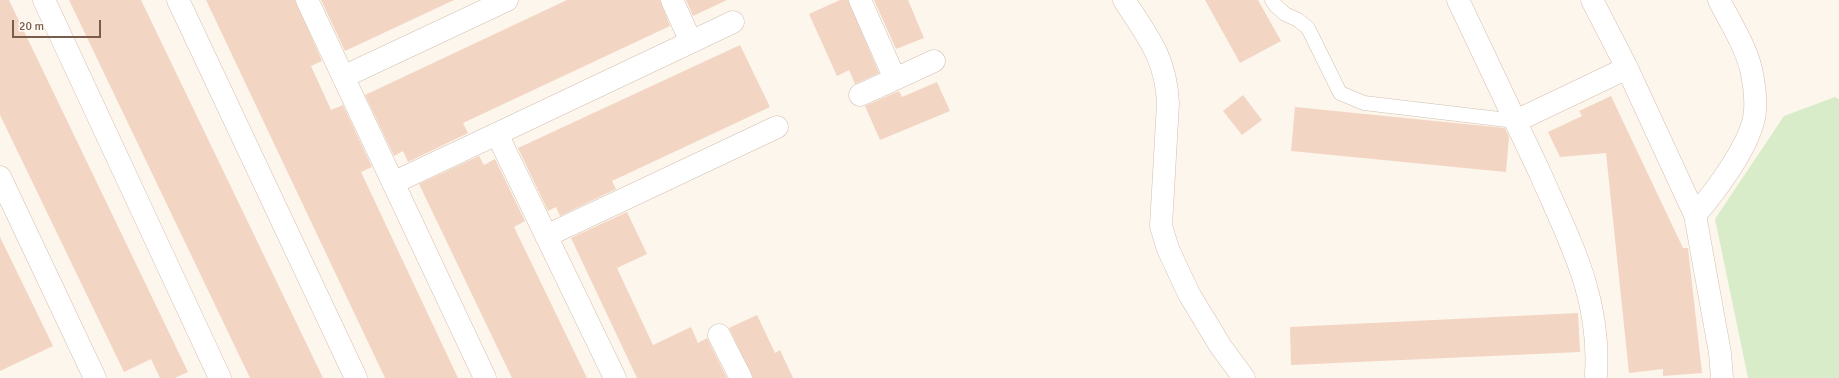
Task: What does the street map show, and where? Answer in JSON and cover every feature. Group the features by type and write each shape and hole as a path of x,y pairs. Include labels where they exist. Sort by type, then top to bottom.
{"street":[{"path":"44,0 220,378"},
{"path":"178,0 356,378"},
{"path":"307,0 485,378"},
{"path":"343,76 507,0"},
{"path":"672,0 691,42"},
{"path":"860,0 895,79"},
{"path":"1124,0 1156,50 1163,67 1167,83 1168,103 1162,226 1168,249 1189,294 1221,347 1244,378"},
{"path":"1458,0 1516,121 1580,263 1593,315 1597,353 1590,377"},
{"path":"1592,0 1627,68 1695,215 1716,331 1722,378"},
{"path":"1695,215 1713,194 1745,143 1755,113 1755,92 1750,68 1719,0"},
{"path":"393,183 733,22"},
{"path":"860,95 934,61"},
{"path":"1516,121 1627,68"},
{"path":"546,236 777,127"},
{"path":"497,134 615,378"},
{"path":"0,177 95,378"},
{"path":"719,336 741,378"}],"lane":[{"path":"1272,0 1285,14 1298,20 1308,28 1340,93 1349,98 1364,103 1516,121"}],"green space":[{"path":"1835,97 1839,99 1839,378 1748,378 1715,219 1784,116"}],"building":[{"path":"0,0 9,0 188,372 175,378 160,378 151,359 124,372 0,115"},
{"path":"69,0 141,0 323,378 250,378"},
{"path":"206,0 295,0 322,61 311,66 331,110 343,105 372,167 361,172 458,378 385,378"},
{"path":"321,0 454,0 345,51"},
{"path":"567,0 660,0 670,26 463,123 468,133 408,162 403,151 394,156 365,95"},
{"path":"686,0 727,0 693,16"},
{"path":"840,0 848,0 879,73 855,84 849,70 837,76 809,14"},
{"path":"874,0 908,0 924,38 896,49"},
{"path":"1205,0 1258,0 1281,41 1240,63"},
{"path":"740,45 770,107 612,181 616,189 560,216 556,207 548,211 518,148"},
{"path":"937,82 950,111 880,140 865,106 899,91 902,97"},
{"path":"1243,95 1262,120 1242,135 1223,111"},
{"path":"1611,96 1683,248 1688,248 1702,373 1663,376 1663,369 1629,373 1606,153 1560,157 1548,132 1582,116 1579,111"},
{"path":"1295,107 1505,128 1509,137 1506,172 1291,151"},
{"path":"479,156 484,165 495,159 525,221 514,227 587,378 512,378 419,184"},
{"path":"627,212 647,254 617,268 653,345 691,327 698,343 707,338 727,378 637,378 571,238"},
{"path":"0,237 53,346 0,371"},
{"path":"1578,313 1580,352 1291,365 1290,327"},
{"path":"757,315 775,353 780,350 793,378 753,378 729,328"}]}
